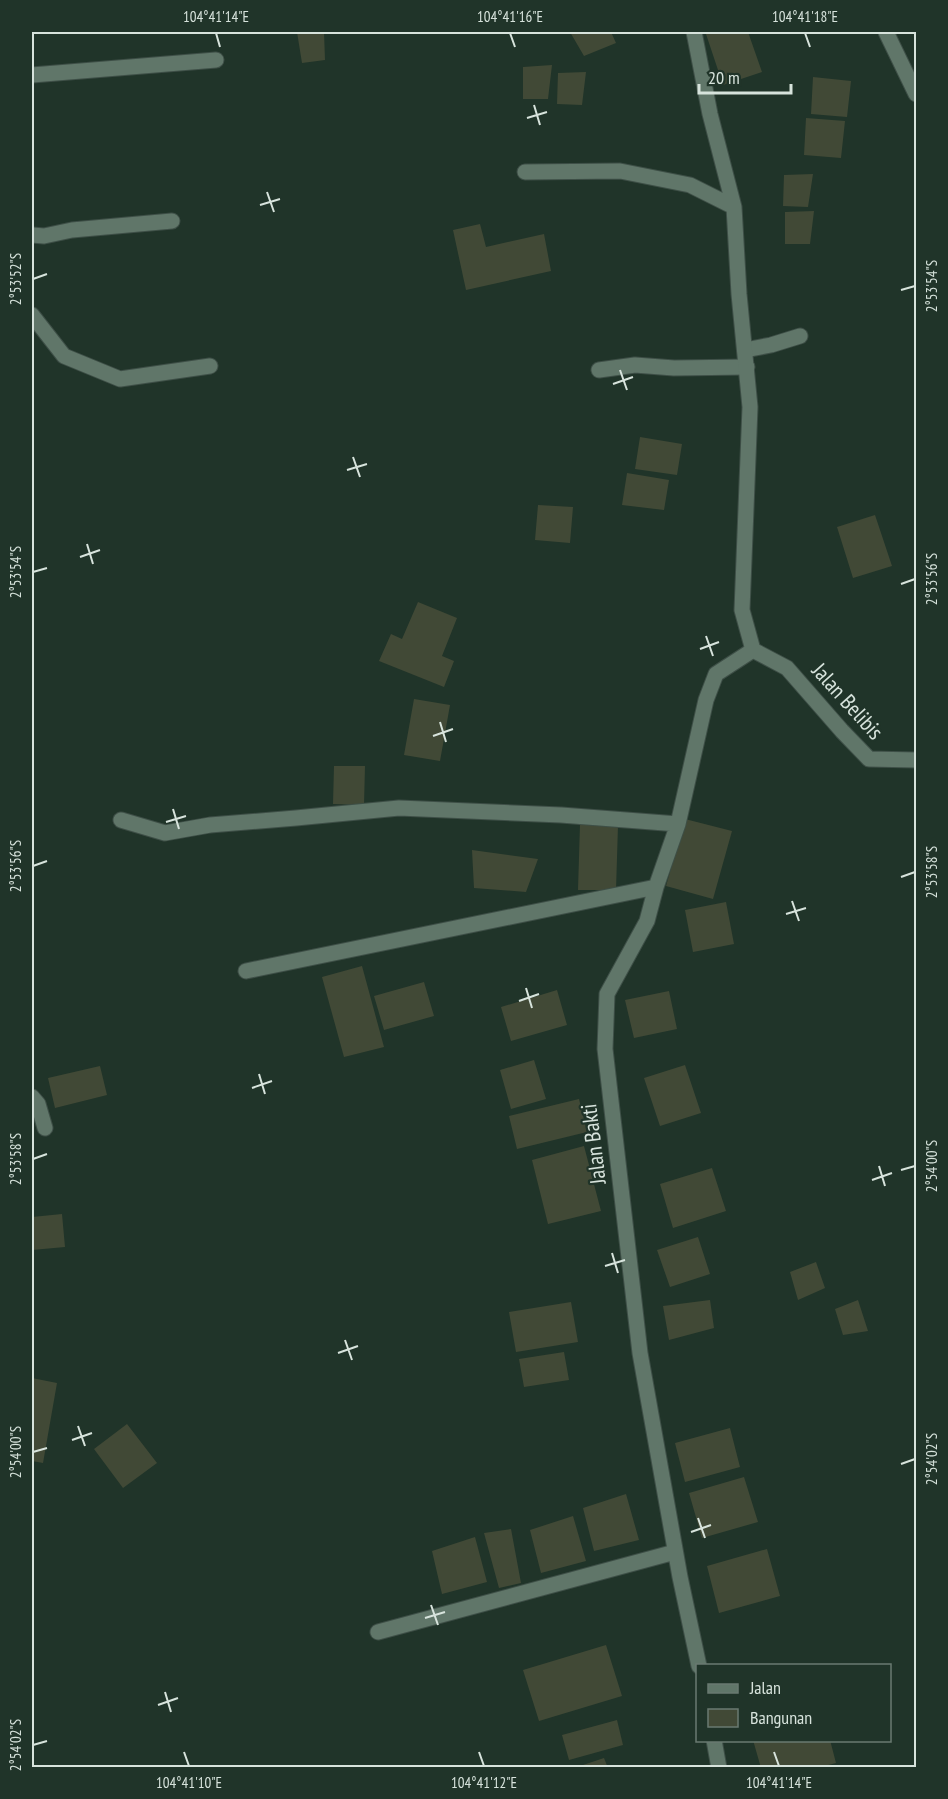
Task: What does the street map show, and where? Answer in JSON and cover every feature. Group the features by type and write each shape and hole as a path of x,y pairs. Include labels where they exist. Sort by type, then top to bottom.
{"street":[{"path":"694,32 710,114 734,207 739,294 750,407 742,610 753,650"},
{"path":"886,32 916,94"},
{"path":"32,75 216,60"},
{"path":"525,172 620,171 690,186 734,207"},
{"path":"32,235 44,236 72,230 172,221"},
{"path":"32,315 64,356 120,379 210,366"},
{"path":"745,350 800,336"},
{"path":"599,370 635,365 674,368 747,367"},
{"name":"Jalan Belibis","path":"753,650 788,668 869,759 916,760"},
{"name":"Jalan Bakti","path":"699,1664 675,1552 640,1353 605,1049 607,994 647,921 678,824 706,700 716,674 753,650"},
{"path":"121,820 165,833 210,825 297,819 399,808 561,815 678,824"},
{"path":"246,971 656,887"},
{"path":"32,1097 38,1104 45,1128"},
{"path":"378,1632 675,1552"},
{"path":"714,1742 719,1767"}],"building":[{"path":"297,32 324,32 325,60 302,63"},
{"path":"570,32 611,32 616,43 584,56"},
{"path":"748,32 762,72 723,85 706,34"},
{"path":"552,65 548,99 523,99 523,67"},
{"path":"586,72 582,105 557,104 558,73"},
{"path":"813,77 851,81 847,117 811,114"},
{"path":"806,118 845,121 841,158 804,155"},
{"path":"813,174 808,207 783,206 784,175"},
{"path":"814,211 810,244 785,244 785,212"},
{"path":"480,224 486,247 544,234 551,271 466,290 453,230"},
{"path":"640,437 682,444 677,475 635,469"},
{"path":"627,473 669,480 664,510 622,505"},
{"path":"538,505 573,507 570,543 535,540"},
{"path":"875,515 892,566 853,578 837,527"},
{"path":"418,602 457,618 442,656 454,661 444,687 379,661 391,634 402,639"},
{"path":"414,699 450,705 440,761 404,755"},
{"path":"334,766 365,766 364,805 333,804"},
{"path":"685,819 732,831 713,899 666,886"},
{"path":"580,824 618,825 616,890 578,890"},
{"path":"472,850 538,859 526,892 474,888"},
{"path":"726,902 734,944 693,952 685,910"},
{"path":"362,966 384,1047 344,1057 322,977"},
{"path":"424,982 434,1016 384,1030 374,996"},
{"path":"557,990 567,1025 511,1041 501,1007"},
{"path":"669,991 677,1029 634,1038 625,1000"},
{"path":"534,1060 546,1099 511,1109 500,1070"},
{"path":"685,1065 701,1113 660,1126 644,1078"},
{"path":"100,1066 107,1095 55,1108 48,1078"},
{"path":"579,1099 587,1132 517,1149 509,1116"},
{"path":"584,1146 601,1211 548,1224 532,1160"},
{"path":"712,1168 726,1211 673,1228 660,1184"},
{"path":"62,1214 65,1247 32,1250 32,1217"},
{"path":"698,1237 710,1274 670,1287 657,1250"},
{"path":"816,1262 825,1288 798,1300 790,1272"},
{"path":"710,1300 714,1328 669,1340 663,1306"},
{"path":"858,1300 868,1331 843,1335 835,1309"},
{"path":"571,1302 578,1342 516,1352 509,1312"},
{"path":"564,1352 569,1380 524,1387 519,1359"},
{"path":"32,1378 57,1383 43,1463 32,1461"},
{"path":"127,1424 157,1463 123,1488 94,1449"},
{"path":"730,1428 740,1467 685,1482 675,1443"},
{"path":"744,1477 758,1522 702,1538 689,1493"},
{"path":"626,1494 639,1540 594,1551 583,1508"},
{"path":"573,1516 586,1561 541,1573 530,1530"},
{"path":"511,1529 521,1583 499,1588 484,1533"},
{"path":"475,1537 487,1582 442,1594 432,1551"},
{"path":"767,1549 780,1596 719,1613 707,1566"},
{"path":"606,1645 622,1696 539,1721 523,1670"},
{"path":"617,1720 623,1745 569,1760 562,1735"},
{"path":"754,1742 831,1742 836,1763 817,1768 761,1768"},
{"path":"604,1758 608,1768 577,1768 577,1767"}]}
